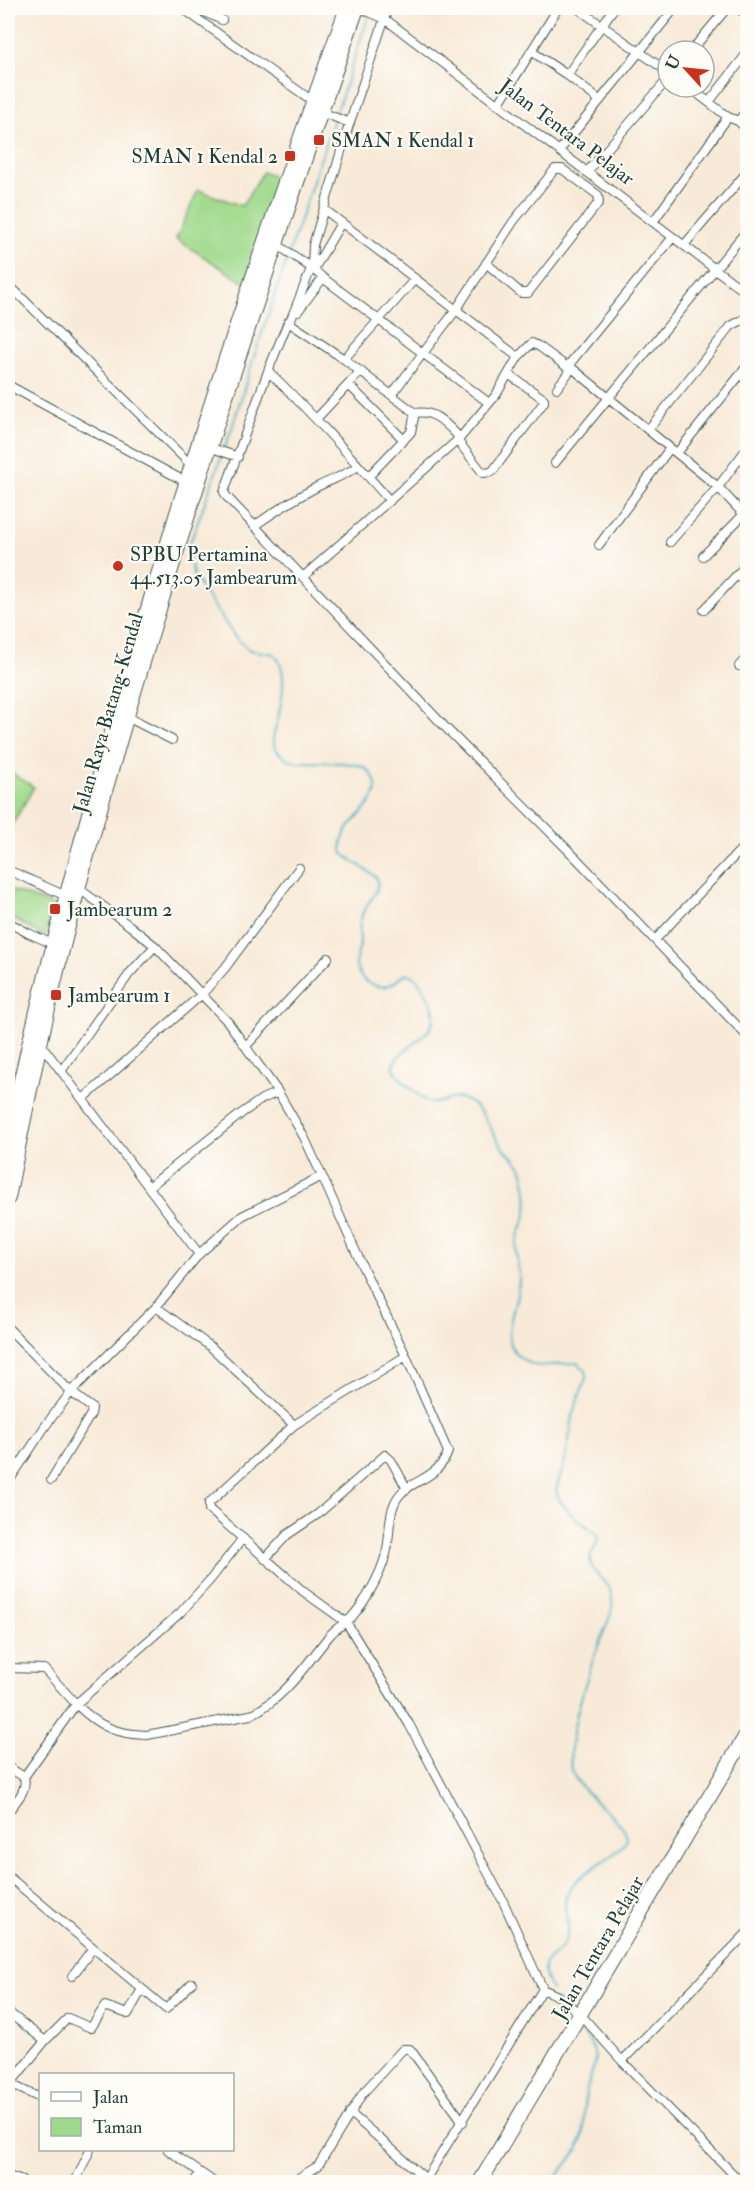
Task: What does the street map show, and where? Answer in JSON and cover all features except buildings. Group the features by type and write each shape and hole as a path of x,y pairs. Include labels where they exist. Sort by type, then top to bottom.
{"highway":[{"name":"Jalan Raya Batang-Kendal","path":"8,1198 11,1167 78,888 127,717 214,449 275,243 322,109 347,8"},
{"name":"Jalan Raya Batang-Kendal","path":"8,1140 53,944 91,802 191,465 252,277 361,8"},
{"name":"Jalan Tentara Pelajar","path":"480,2182 580,2017 747,1732"}],"street":[{"path":"182,8 322,109 348,122"},
{"path":"196,8 222,20"},
{"name":"Jalan Tentara Pelajar","path":"361,8 383,18 747,294"},
{"path":"313,268 313,245 325,210 348,122 388,8"},
{"path":"498,105 558,8"},
{"path":"577,8 656,63"},
{"path":"567,75 614,8"},
{"path":"559,151 675,8"},
{"path":"701,39 727,8"},
{"path":"737,8 747,15"},
{"path":"531,51 599,100"},
{"path":"709,102 747,52"},
{"path":"587,172 656,94"},
{"path":"705,99 728,117 738,121 747,130"},
{"path":"738,121 747,110"},
{"path":"653,222 728,117"},
{"path":"392,394 456,310 486,263 513,222 555,169 562,170 598,195 599,202 528,293 521,293 486,263"},
{"path":"684,245 747,171"},
{"path":"325,210 518,357"},
{"path":"341,223 313,268 267,371 224,492 445,727 747,1037"},
{"path":"555,464 747,229"},
{"path":"557,388 570,367 673,237"},
{"path":"275,243 313,268 322,278 489,403"},
{"path":"290,320 322,278"},
{"path":"344,359 416,279"},
{"path":"8,284 191,465"},
{"path":"648,430 731,326 747,317"},
{"path":"290,320 415,413"},
{"path":"303,577 458,439 489,403 518,357 532,343 570,367 609,397 718,487 745,517 703,556"},
{"path":"600,546 673,450 747,365"},
{"path":"267,371 317,418 390,501"},
{"path":"317,418 361,371"},
{"path":"415,413 423,411 434,414 447,424 483,473 492,472 544,402 544,399 508,374"},
{"path":"8,385 186,482"},
{"path":"349,385 404,440"},
{"path":"369,476 413,428 415,413"},
{"path":"670,542 718,487 747,447"},
{"path":"214,449 236,456"},
{"path":"254,526 283,506 342,477 358,466"},
{"path":"704,610 747,563"},
{"path":"739,666 747,656"},
{"path":"127,717 172,740"},
{"path":"655,940 747,842"},
{"path":"83,1099 202,994 225,968 299,868"},
{"path":"8,870 66,896"},
{"path":"8,1668 44,1669 96,1722 132,1735 147,1735 250,1715 265,1708 281,1695 333,1631 357,1610 375,1582 386,1554 391,1518 397,1497 426,1478 442,1464 448,1452 322,1176 278,1092 228,1022 155,946 78,888"},
{"path":"8,922 53,944"},
{"path":"62,1070 130,973 155,946"},
{"path":"246,1046 328,958"},
{"path":"40,1043 200,1254"},
{"path":"149,1187 242,1113 262,1099 278,1092"},
{"path":"8,1478 11,1478 71,1392 156,1307 200,1254 242,1216 322,1176"},
{"path":"156,1307 211,1347 294,1425"},
{"path":"8,1328 71,1392 89,1405 92,1411 51,1480"},
{"path":"406,1356 294,1425 208,1503 209,1509 304,1592 346,1622 409,1724 502,1899 545,1990 560,1997 741,2182"},
{"path":"265,1559 287,1535 318,1514 385,1455 391,1460 407,1489"},
{"path":"8,1812 24,1788 24,1777 76,1704 180,1613 243,1538"},
{"path":"8,1767 24,1777"},
{"path":"8,1876 166,2009 192,1983"},
{"path":"622,2061 747,1932"},
{"path":"72,1976 93,1948"},
{"path":"39,2098 9,2084 45,2041 69,2018 93,2027 105,2006 128,2014 142,1989"},
{"path":"350,2113 425,2181 545,1990"},
{"path":"8,2012 45,2041"},
{"path":"292,2182 318,2166 363,2092 406,2048 410,2049 463,2122"},
{"path":"75,2182 90,2151"},
{"path":"169,2151 214,2182"},
{"path":"195,2182 200,2173"},
{"path":"8,2176 25,2182"}],"green space":[{"path":"263,172 283,179 246,284 176,239 198,190 242,206"},
{"path":"8,771 34,787 8,832"},
{"path":"8,889 53,905 45,937 8,916"}],"waterway":[{"path":"369,15 232,428 189,546 189,559 194,577 235,637 249,650 274,654 279,660 283,687 273,739 279,752 285,758 297,762 350,764 364,767 372,775 376,786 374,796 346,832 342,843 343,854 376,877 377,883 376,892 365,908 360,921 357,969 360,975 374,986 388,986 407,974 421,985 429,999 434,1017 426,1033 397,1058 394,1065 395,1071 428,1102 436,1103 459,1098 470,1102 485,1118 500,1144 521,1167 528,1202 516,1247 519,1282 509,1331 514,1352 523,1360 538,1366 577,1363 586,1370 586,1378 574,1410 566,1457 556,1490 559,1500 571,1514 598,1535 590,1560 593,1570 611,1592 612,1607 580,1703 572,1737 571,1765 581,1787 618,1823 627,1839 618,1850 584,1874 567,1894 565,1907 568,1928 565,1941 544,1965 546,1979 552,1991"},
{"path":"557,1999 571,2018"},
{"path":"553,2182 581,2142 585,2099 595,2062 592,2047 578,2027"}],"place":[{"name":"SMAN 1 Kendal 1","path":"319,140"},
{"name":"SMAN 1 Kendal 2","path":"290,156"},
{"name":"SPBU Pertamina 44.513.05 Jambearum","path":"118,566"},
{"name":"Jambearum 2","path":"55,909"},
{"name":"Jambearum 1","path":"56,995"}]}
